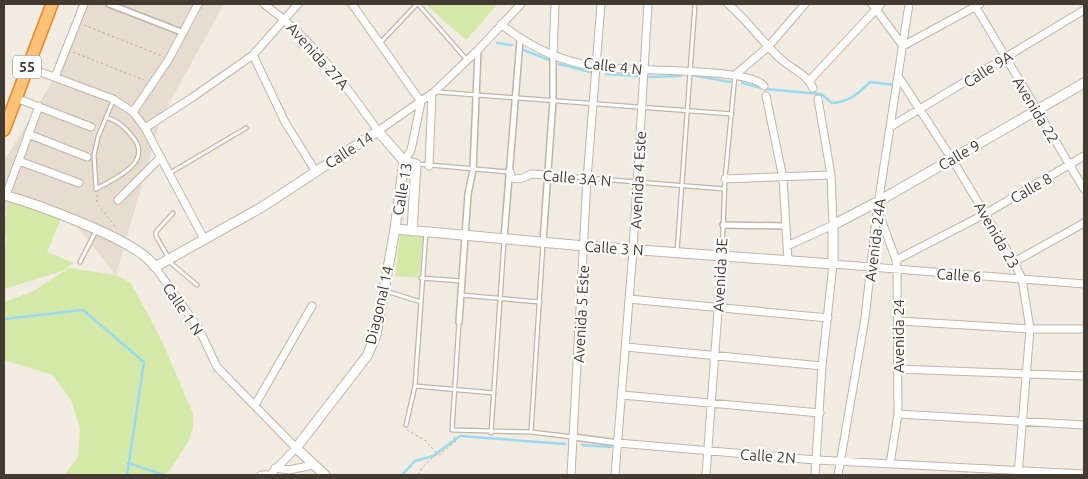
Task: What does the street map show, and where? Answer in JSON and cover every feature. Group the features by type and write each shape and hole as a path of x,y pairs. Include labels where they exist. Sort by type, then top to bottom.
{"highway":[{"name":"55","path":"4,130 52,4"}],"street":[{"path":"55,77 84,4"},
{"path":"109,4 184,33"},
{"path":"133,112 154,84 184,33 198,4"},
{"name":"Avenida 27A","path":"264,4 285,19 335,71 378,131 404,161"},
{"path":"145,128 253,55 298,4"},
{"path":"353,4 421,102"},
{"name":"Calle 14","path":"155,267 262,207 421,102 467,61 521,4"},
{"path":"544,242 553,100 555,4"},
{"name":"Avenida 5 Este","path":"572,475 588,179 601,4"},
{"name":"Avenida 4 Este","path":"615,475 630,299 648,4"},
{"path":"729,4 768,47 784,62 810,80 813,88"},
{"path":"735,75 768,47 806,4"},
{"name":"Avenida 24A","path":"838,475 866,318 878,206 909,4"},
{"path":"810,80 876,6 903,46 976,5"},
{"name":"Avenida 22","path":"976,5 1084,189"},
{"name":"Calle 9A","path":"890,127 1084,10"},
{"name":"Calle 4 N","path":"501,24 520,40 554,56 597,67 735,75 760,82 764,86"},
{"path":"504,239 520,40"},
{"path":"459,322 465,235 473,170 478,50"},
{"path":"253,55 285,122 316,172"},
{"path":"27,67 114,99 133,112 145,128 204,239"},
{"name":"Avenida 23","path":"898,76 952,159 1014,262 1022,279 1030,329 1024,422 1018,474"},
{"name":"Calle 9","path":"787,246 878,206 952,159 1084,83"},
{"path":"429,166 433,93"},
{"path":"766,96 783,178 788,261"},
{"path":"16,98 92,127"},
{"path":"815,475 822,366 833,264 831,175 818,100"},
{"name":"Calle 13","path":"395,229 404,161 411,150 421,102"},
{"path":"5,195 39,106"},
{"path":"28,134 87,157"},
{"name":"Calle 13","path":"411,150 416,164 412,230"},
{"name":"Calle 8","path":"896,260 985,214 1084,156"},
{"path":"118,200 161,157"},
{"path":"19,161 79,183"},
{"name":"Calle 3A N","path":"404,161 416,164"},
{"name":"Calle 3A N","path":"510,172 512,178 518,179 526,178 532,174 548,175"},
{"path":"725,180 831,175"},
{"name":"Calle 1 N","path":"5,195 71,219 138,250 152,261 199,329 217,366 312,465 325,475"},
{"name":"Avenida 24","path":"878,206 896,260 897,269 898,414 890,464"},
{"path":"1014,262 1084,223"},
{"path":"723,225 786,226"},
{"name":"Calle 3 N","path":"395,229 633,250 833,264"},
{"name":"Diagonal 14","path":"296,448 367,356 376,335 395,229"},
{"name":"Avenida 3E","path":"706,475 722,256"},
{"name":"Calle 6","path":"833,264 1084,284"},
{"path":"630,299 828,318"},
{"path":"255,405 312,306"},
{"path":"898,321 1030,329 1084,329"},
{"path":"626,347 822,366"},
{"path":"897,369 1084,376"},
{"path":"622,395 820,413"},
{"path":"898,414 1084,425"},
{"name":"Calle 2N","path":"574,437 708,452 816,460 1018,474 1084,474"},
{"path":"261,475 270,475 296,448"},
{"path":"275,468 295,470 312,465"}],"lane":[{"path":"381,42 418,4 467,61"},
{"path":"678,253 686,111 695,4"},
{"name":"Avenida 3E","path":"722,256 725,180 735,75"},
{"path":"433,93 476,94 732,114"},
{"path":"106,117 121,123 139,143 140,155 135,164 96,189 94,155 106,117 114,99"},
{"path":"170,173 246,128"},
{"name":"Calle 3A N","path":"416,164 510,172"},
{"name":"Calle 3A N","path":"548,175 725,189"},
{"path":"173,213 156,232 156,236 169,259 198,285"},
{"path":"80,262 97,231"},
{"path":"406,425 415,386 426,232"},
{"path":"491,433 504,239"},
{"path":"531,432 544,242"},
{"path":"422,278 462,281"},
{"path":"384,290 422,302"},
{"path":"461,295 540,302"},
{"path":"454,390 459,322"},
{"path":"415,386 494,392"},
{"name":"Calle 2N","path":"454,390 452,430 491,433 531,432 574,437"}],"path":[{"path":"77,22 169,59"},
{"path":"66,49 154,84"},
{"path":"96,189 97,203 118,230"},
{"path":"406,425 406,430 426,441 437,454"},
{"path":"418,475 435,455 455,439"}],"shaded area":[{"path":"83,4 224,4 161,118 116,275 71,219 4,212 4,161 55,77"}],"green space":[{"path":"425,4 498,4 466,40"},
{"path":"10,201 61,219 47,252 74,263 62,271 4,289 4,257 7,236 4,235 4,222"},
{"path":"400,235 423,237 419,278 395,276"},
{"path":"69,268 116,275 131,283 162,341 193,414 193,428 188,442 171,469 164,475 64,475 78,457 80,428 71,400 53,375 4,360 4,302 32,292"}],"waterway":[{"path":"497,43 512,45"},
{"path":"521,49 552,61"},
{"path":"559,64 590,72"},
{"path":"606,74 638,76"},
{"path":"692,75 730,82"},
{"path":"649,77 681,76"},
{"path":"742,83 765,89 821,94 832,103 853,97 870,82 895,85"},
{"path":"4,319 83,310 144,362 127,475"},
{"path":"402,475 415,461 433,456 460,436 565,444"},
{"path":"582,445 611,447"},
{"path":"128,463 164,475"}]}
